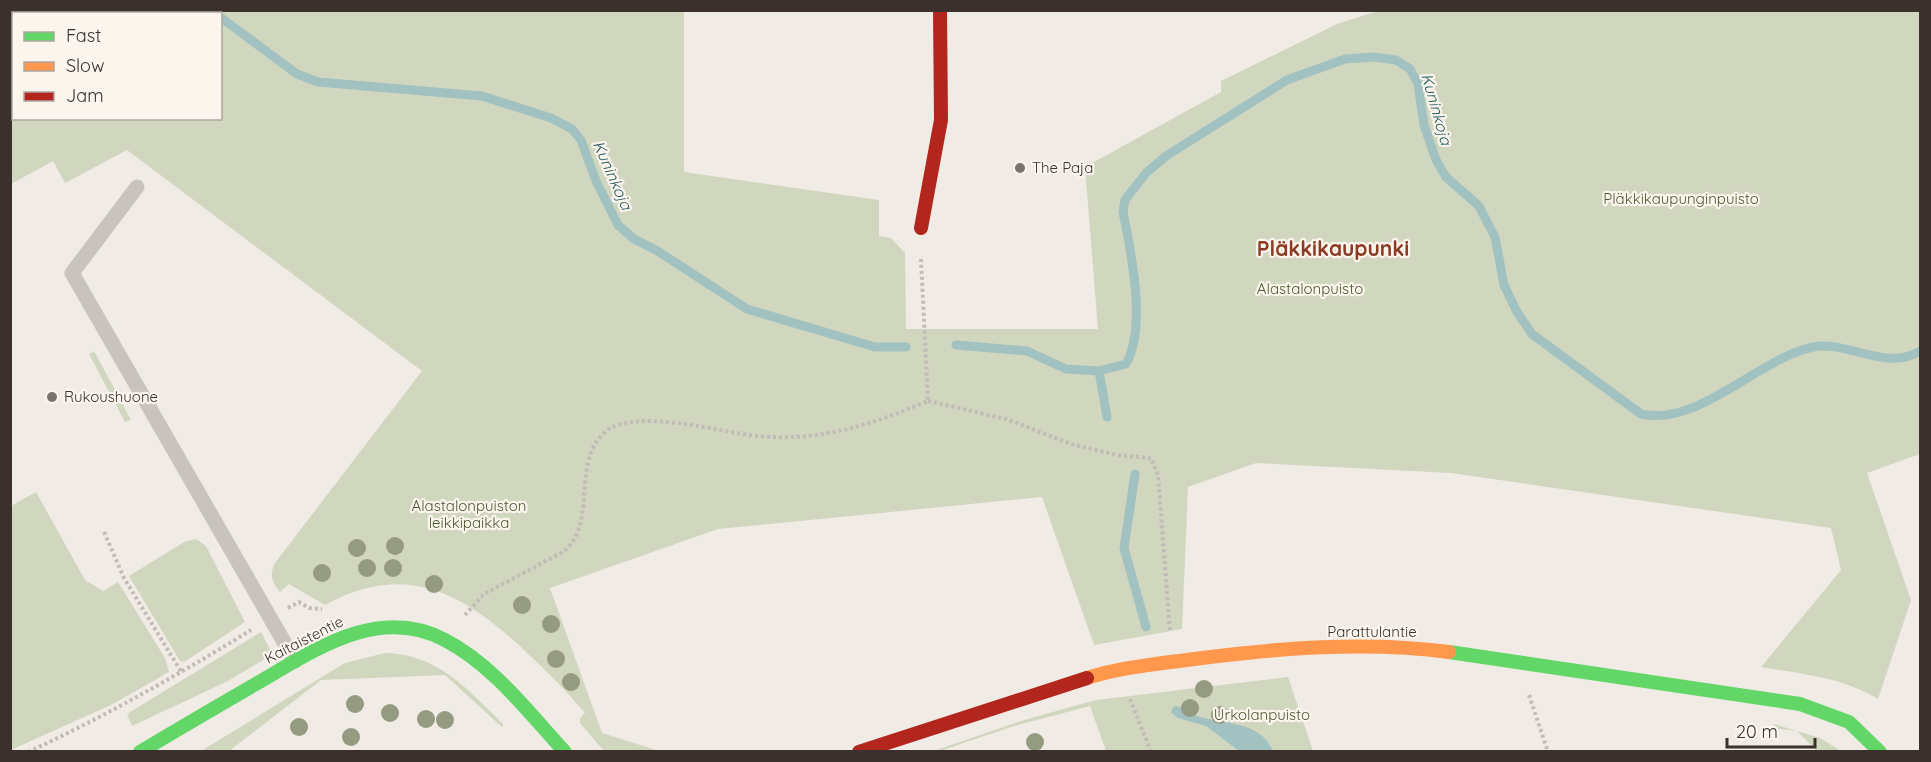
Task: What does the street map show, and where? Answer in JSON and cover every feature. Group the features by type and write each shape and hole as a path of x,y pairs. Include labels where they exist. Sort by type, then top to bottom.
{"street":[{"path":"921,228 941,120 940,10"},
{"name":"Kaitaistentie","path":"140,752 295,661 344,637 364,630 393,626 444,639 482,666 565,752"},
{"name":"Parattulantie","path":"859,752 1116,669 1271,649 1417,648 1609,674 1800,704 1849,722 1880,752"}],"lane":[{"path":"137,187 72,273 295,661"}],"path":[{"path":"921,228 928,401"},
{"path":"463,618 484,594 563,552 574,543 580,527 589,455 607,431 623,423 643,421 757,436 799,438 845,431 928,401 1006,419 1071,444 1116,455 1151,458 1158,475 1171,637"},
{"path":"104,532 124,578 182,673"},
{"path":"1116,669 1151,752"},
{"path":"1526,685 1548,752"}],"green space":[{"name":"Alastalonpuisto","path":"1381,10 1920,11 1920,454 1867,473 1911,600 1878,699 1836,681 1761,667 1841,570 1831,528 1451,473 1256,463 1188,487 1182,629 1094,645 1042,497 718,529 550,588 602,733 659,751 604,751 580,723 580,718 585,713 554,679 498,627 453,598 430,589 406,585 380,586 354,592 325,605 289,584 280,592 273,582 272,571 275,563 422,371 127,150 65,183 53,161 11,184 11,11 684,11 684,172 879,200 879,236 891,238 905,253 906,329 1098,329 1085,167 1221,92 1221,81 1337,24"},
{"path":"94,351 131,420 125,422 89,354"},
{"path":"36,492 85,580 103,591 118,582 165,658 169,672 113,704 11,750 11,506"},
{"path":"196,539 206,546 245,622 184,662 180,661 129,576 186,541"},
{"path":"261,632 271,651 270,656 228,681 132,726 127,714"},
{"path":"385,653 421,660 451,676 503,724 503,728 445,675 321,680 229,751 201,751 345,663"},
{"name":"Urkolanpuisto","path":"1288,677 1313,751 1106,751 1090,706 1014,726 931,752 1024,720 1096,700"},
{"path":"1774,724 1797,731 1773,728"},
{"path":"1797,731 1820,738 1841,751 1817,751"}],"water":[{"path":"1174,706 1196,716 1252,729 1268,742 1273,751 1239,751 1206,726 1178,718 1171,712"}],"waterway":[{"name":"Kuninkoja","path":"208,10 212,12"},
{"name":"Kuninkoja","path":"222,18 297,74 318,82 482,96 551,118 572,129 581,140 596,181 618,225 634,239 656,250 747,309 875,347 906,347"},
{"name":"Kuninkoja","path":"956,345 1027,351 1066,369 1099,371 1126,364 1136,330 1136,310 1133,268 1123,212 1125,200 1146,173 1166,156 1287,80 1345,59 1374,57 1396,60 1410,69 1418,84 1424,125 1436,160 1446,177 1479,206 1495,237 1504,285 1517,312 1532,334 1641,414 1663,415 1684,411 1706,402 1771,364 1813,347 1826,346 1894,358 1907,357 1920,351"},
{"path":"1099,371 1107,417"},
{"path":"1135,474 1124,548 1146,627"}],"traffic: fast":[{"path":"140,752 322,647 370,630 395,627 420,630 462,650 495,676 565,752"},
{"path":"1449,652 1800,704 1849,722 1880,752"}],"traffic: slow":[{"path":"1087,678 1154,664 1290,649 1354,646 1449,652"}],"traffic: jam":[{"path":"921,228 941,120 940,10"},
{"path":"859,752 1087,678"}],"place":[{"name":"The Paja","path":"1020,168"},
{"name":"Rukoushuone","path":"52,397"}],"district":[{"name":"Pläkkikaupunki","path":"1333,249"}],"park label":[{"name":"Pläkkikaupunginpuisto","path":"1681,199"},
{"name":"Alastalonpuiston leikkipaikka","path":"469,514"}]}
